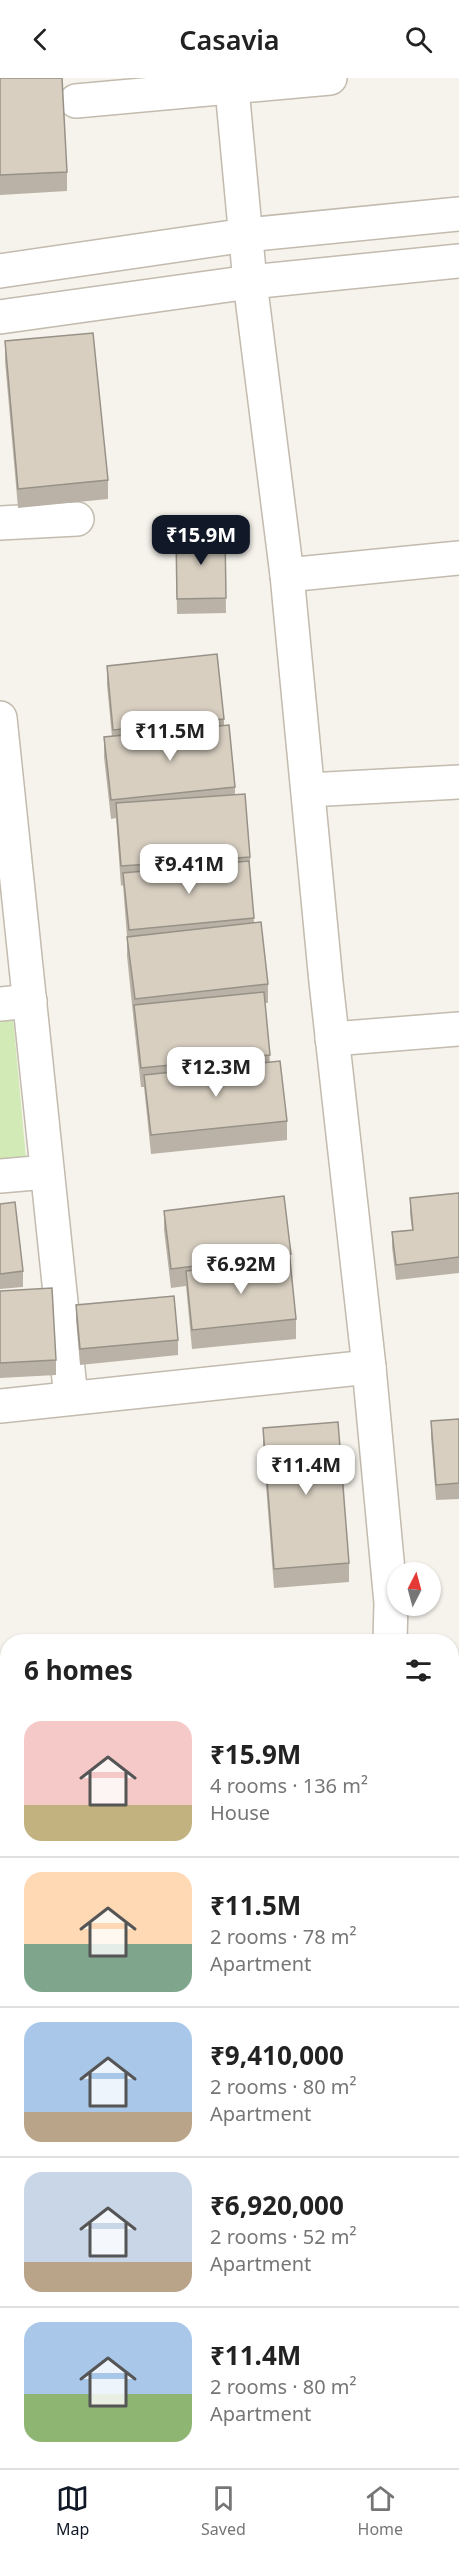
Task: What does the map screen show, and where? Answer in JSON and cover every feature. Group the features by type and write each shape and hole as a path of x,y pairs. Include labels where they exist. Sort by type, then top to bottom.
{"street":[{"path":"76,101 231,82 330,78"},
{"path":"231,82 250,282 287,575 332,1040 369,1367 391,1603 390,1634"},
{"path":"0,271 246,235 459,214"},
{"path":"0,317 250,282 459,261"},
{"path":"0,523 77,519"},
{"path":"287,575 459,558"},
{"path":"0,718 15,1003 47,1172 71,1398"},
{"path":"308,790 459,782"},
{"path":"332,1040 459,1029"},
{"path":"0,1176 47,1172"},
{"path":"0,1406 369,1367"}],"green space":[{"path":"13,1018 26,1158 0,1161 0,1019"}],"building":[{"path":"0,78 62,78 67,172 0,175"},
{"path":"93,333 108,480 18,489 5,341"},
{"path":"225,533 226,598 177,599 176,534"},
{"path":"217,654 224,719 113,730 107,666"},
{"path":"229,725 235,787 111,800 104,737"},
{"path":"245,794 250,857 121,866 116,803"},
{"path":"249,861 254,918 129,930 123,873"},
{"path":"261,922 268,984 135,999 127,937"},
{"path":"264,992 270,1055 141,1068 134,1005"},
{"path":"280,1061 287,1121 151,1135 144,1075"},
{"path":"459,1193 459,1257 396,1265 392,1232 413,1230 410,1198"},
{"path":"284,1196 291,1254 171,1269 164,1211"},
{"path":"15,1202 23,1271 0,1274 0,1204"},
{"path":"290,1260 296,1319 192,1330 186,1271"},
{"path":"52,1288 56,1360 0,1363 0,1291"},
{"path":"174,1296 178,1340 80,1349 76,1305"},
{"path":"459,1419 459,1483 436,1485 431,1421"},
{"path":"338,1422 349,1563 274,1569 263,1428"}]}
